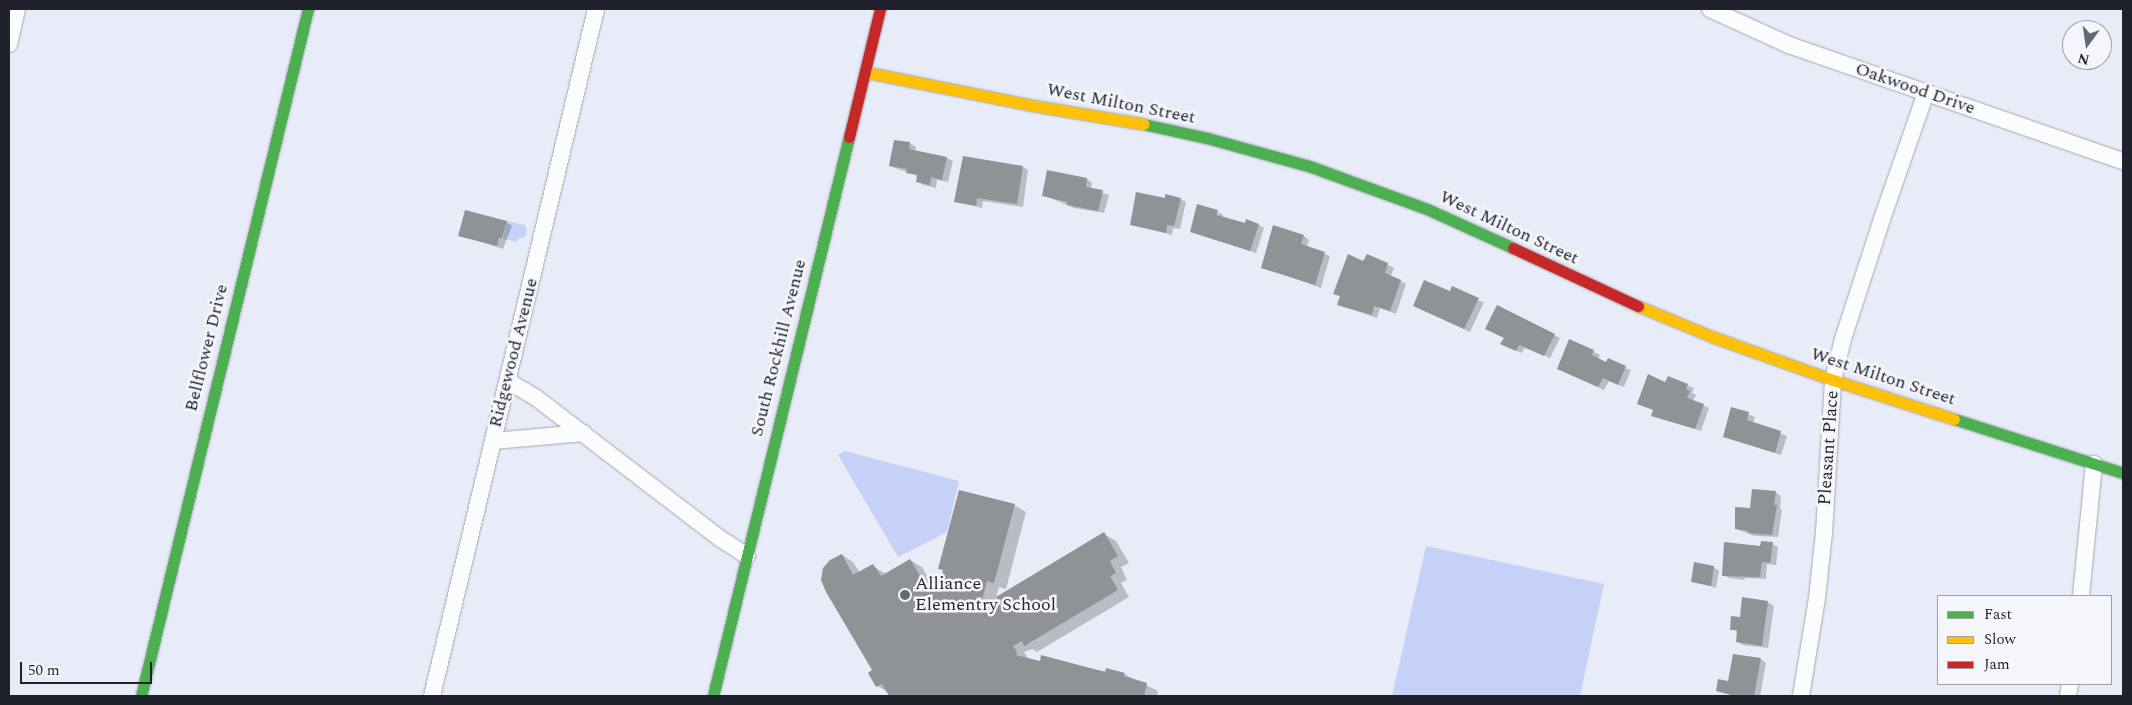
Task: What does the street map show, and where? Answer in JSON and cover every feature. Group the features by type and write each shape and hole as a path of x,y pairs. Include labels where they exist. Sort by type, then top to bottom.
{"street":[{"path":"9,44 17,9"},
{"name":"Bellflower Drive","path":"141,696 308,9"},
{"name":"Ridgewood Avenue","path":"432,696 596,9"},
{"name":"South Rockhill Avenue","path":"713,696 880,9"},
{"name":"Oakwood Drive","path":"1710,9 1789,45 2123,161"},
{"name":"West Milton Street","path":"864,72 1030,105 1128,121 1207,138 1309,166 1427,209 1654,314 1834,380 2123,473"},
{"name":"Pleasant Place","path":"1801,696 1818,594 1834,380 1844,340 1876,238 1926,93"},
{"path":"508,380 536,397 721,539 747,556"},
{"path":"493,441 584,433"},
{"path":"2081,595 2094,464"}],"shaded area":[{"path":"507,221 525,225 527,230 525,237 518,239 517,242 503,239"},
{"path":"845,451 959,481 947,532 898,557 838,455"},
{"path":"1426,546 1604,584 1580,696 1392,696"}],"building":[{"path":"894,140 910,142 909,149 947,157 942,180 931,177 930,185 916,182 917,175 906,173 907,169 889,166"},
{"path":"963,156 1023,166 1017,204 977,198 976,206 954,202"},
{"path":"1047,170 1087,178 1086,187 1103,190 1098,211 1067,205 1067,202 1042,196"},
{"path":"1136,192 1165,198 1165,194 1181,198 1174,226 1167,225 1166,233 1130,225"},
{"path":"1197,204 1218,210 1217,215 1245,223 1246,219 1259,224 1250,251 1190,232"},
{"path":"465,210 507,221 502,238 499,238 497,246 458,236"},
{"path":"1273,225 1304,235 1301,244 1325,252 1315,285 1261,268"},
{"path":"1348,254 1363,261 1367,254 1388,263 1385,273 1401,280 1390,311 1374,306 1372,315 1337,305 1340,296 1333,294"},
{"path":"1424,280 1450,291 1452,286 1479,298 1464,329 1413,306"},
{"path":"1497,305 1555,334 1544,356 1519,345 1516,351 1500,344 1504,338 1485,329"},
{"path":"1569,339 1594,350 1592,355 1606,362 1608,358 1626,366 1618,385 1603,378 1598,387 1557,369"},
{"path":"1648,374 1665,382 1668,376 1688,384 1686,389 1690,391 1687,398 1704,404 1695,429 1651,416 1653,410 1637,404"},
{"path":"1731,407 1749,412 1747,420 1781,431 1775,453 1723,437"},
{"path":"1752,489 1776,491 1774,505 1777,505 1772,535 1748,533 1748,531 1735,529 1735,507 1750,508"},
{"name":"Alliance Elementry School","path":"959,490 1015,504 994,583 987,581 982,600 988,601 991,606 999,602 996,597 1104,532 1118,556 1110,561 1116,573 1110,576 1118,590 1024,646 1022,641 1013,646 1017,652 1016,655 1040,661 1041,655 1105,672 1106,668 1125,673 1124,676 1147,683 1144,696 889,696 882,684 876,687 868,673 872,670 826,592 821,580 823,568 830,560 842,554 853,575 873,564 881,576 910,559 926,586 939,589 943,570 938,569"},
{"path":"1761,541 1773,542 1770,563 1762,562 1760,577 1722,576 1724,542 1760,546"},
{"path":"1694,562 1714,566 1711,586 1691,582"},
{"path":"1742,597 1768,601 1762,646 1736,642 1737,630 1730,630 1731,616 1740,617"},
{"path":"1733,654 1761,658 1754,696 1735,696 1716,691 1718,679 1728,681"}],"traffic: fast":[{"path":"141,696 308,9"},
{"path":"1143,124 1207,138 1309,166 1427,209 1513,248"},
{"path":"713,696 849,137"},
{"path":"1954,419 2123,473"}],"traffic: slow":[{"path":"865,72 1030,105 1143,124"},
{"path":"1638,306 1713,337 1833,380 1954,419"}],"traffic: jam":[{"path":"849,137 880,9"},
{"path":"1513,248 1638,306"}],"place":[{"name":"Alliance Elementry School","path":"905,595"}]}
